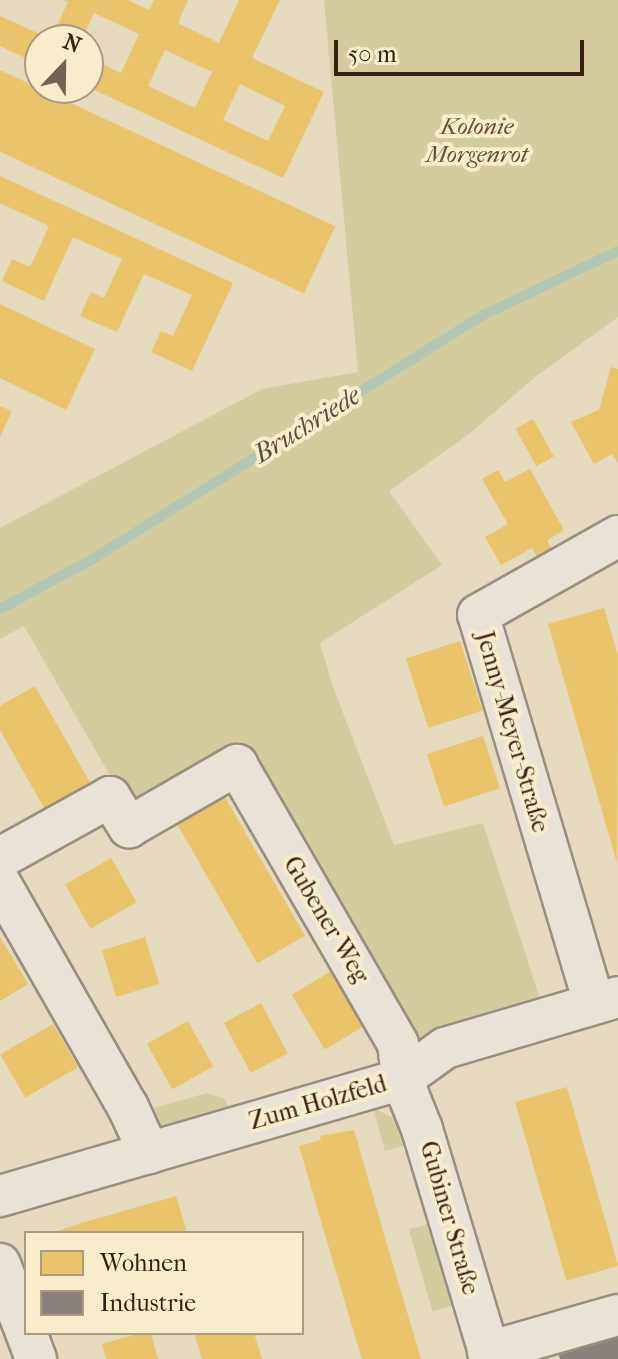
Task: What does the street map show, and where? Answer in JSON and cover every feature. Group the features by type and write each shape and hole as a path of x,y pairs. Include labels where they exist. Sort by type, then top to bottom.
{"street":[{"name":"Jenny-Meyer-Straße","path":"606,1000 478,615 618,536"},
{"name":"Gubener Weg","path":"0,858 110,797 129,827 237,765 398,1044 402,1079"},
{"path":"0,883 128,1107 149,1153"},
{"name":"Zum Holzfeld","path":"0,1196 402,1079 445,1048 606,1000"},
{"name":"Gubiner Straße","path":"402,1079 422,1129 490,1356"},
{"path":"0,1264 24,1327"},
{"path":"490,1356 618,1315"},
{"path":"27,1335 36,1359"}],"green space":[{"name":"Kolonie Morgenrot","path":"324,0 618,0 618,317 535,377 469,434 389,491 442,565 320,643 333,687 394,845 483,823 541,1002 409,1040 241,751 131,812 24,626 0,639 0,528 262,389 358,372"},
{"path":"207,1093 225,1099 229,1110 162,1133 140,1112"},
{"path":"373,1108 398,1120 408,1144 385,1151"},
{"path":"432,1223 455,1305 432,1311 409,1230"}],"building: Wohnen":[{"path":"63,0 128,0 149,10 154,0 188,0 178,23 219,43 239,0 280,0 252,58 324,92 283,178 104,94 104,65 121,73 139,34 94,13 89,24 58,24 68,2","holes":["165,50 212,72 195,108 148,86","240,84 285,106 268,141 223,120"]},
{"path":"0,16 24,27 24,57 0,46"},
{"path":"0,70 24,81 24,104 73,104 335,226 304,293 0,152"},
{"path":"0,176 233,283 192,371 151,352 161,331 173,336 192,295 144,274 117,332 80,316 91,292 104,298 122,259 73,237 44,301 2,281 12,259 30,267 49,226 0,203"},
{"path":"0,304 95,349 66,410 0,378"},
{"path":"611,367 618,369 618,463 612,454 594,464 571,422 599,410"},
{"path":"0,406 12,411 0,437"},
{"path":"533,419 554,457 536,466 516,429"},
{"path":"530,469 564,530 547,540 552,550 538,558 532,548 501,565 485,537 508,524 482,479 498,470 505,482"},
{"path":"604,608 618,655 617,863 548,624"},
{"path":"460,641 483,710 428,728 406,659"},
{"path":"35,686 98,796 52,822 0,730 0,706"},
{"path":"483,736 500,788 444,807 427,754"},
{"path":"222,792 305,936 257,963 174,820"},
{"path":"111,858 136,902 91,929 65,884"},
{"path":"0,937 28,984 0,1001"},
{"path":"145,937 159,984 116,997 102,950"},
{"path":"333,970 366,1025 325,1050 292,995"},
{"path":"261,1003 288,1053 251,1073 224,1023"},
{"path":"188,1021 213,1066 172,1089 147,1044"},
{"path":"53,1024 78,1067 25,1098 0,1054"},
{"path":"567,1087 618,1266 566,1281 515,1102"},
{"path":"354,1130 421,1359 362,1359 299,1146 321,1140 320,1136"},
{"path":"176,1196 186,1231 58,1231"},
{"path":"133,1335 152,1335 158,1359 106,1359 102,1344"},
{"path":"195,1335 255,1335 262,1359 202,1359"}],"building: Industrie":[{"path":"618,1337 618,1359 560,1359 559,1355"}],"waterway":[{"name":"Bruchriede","path":"0,609 91,560 481,316 618,251"}]}
